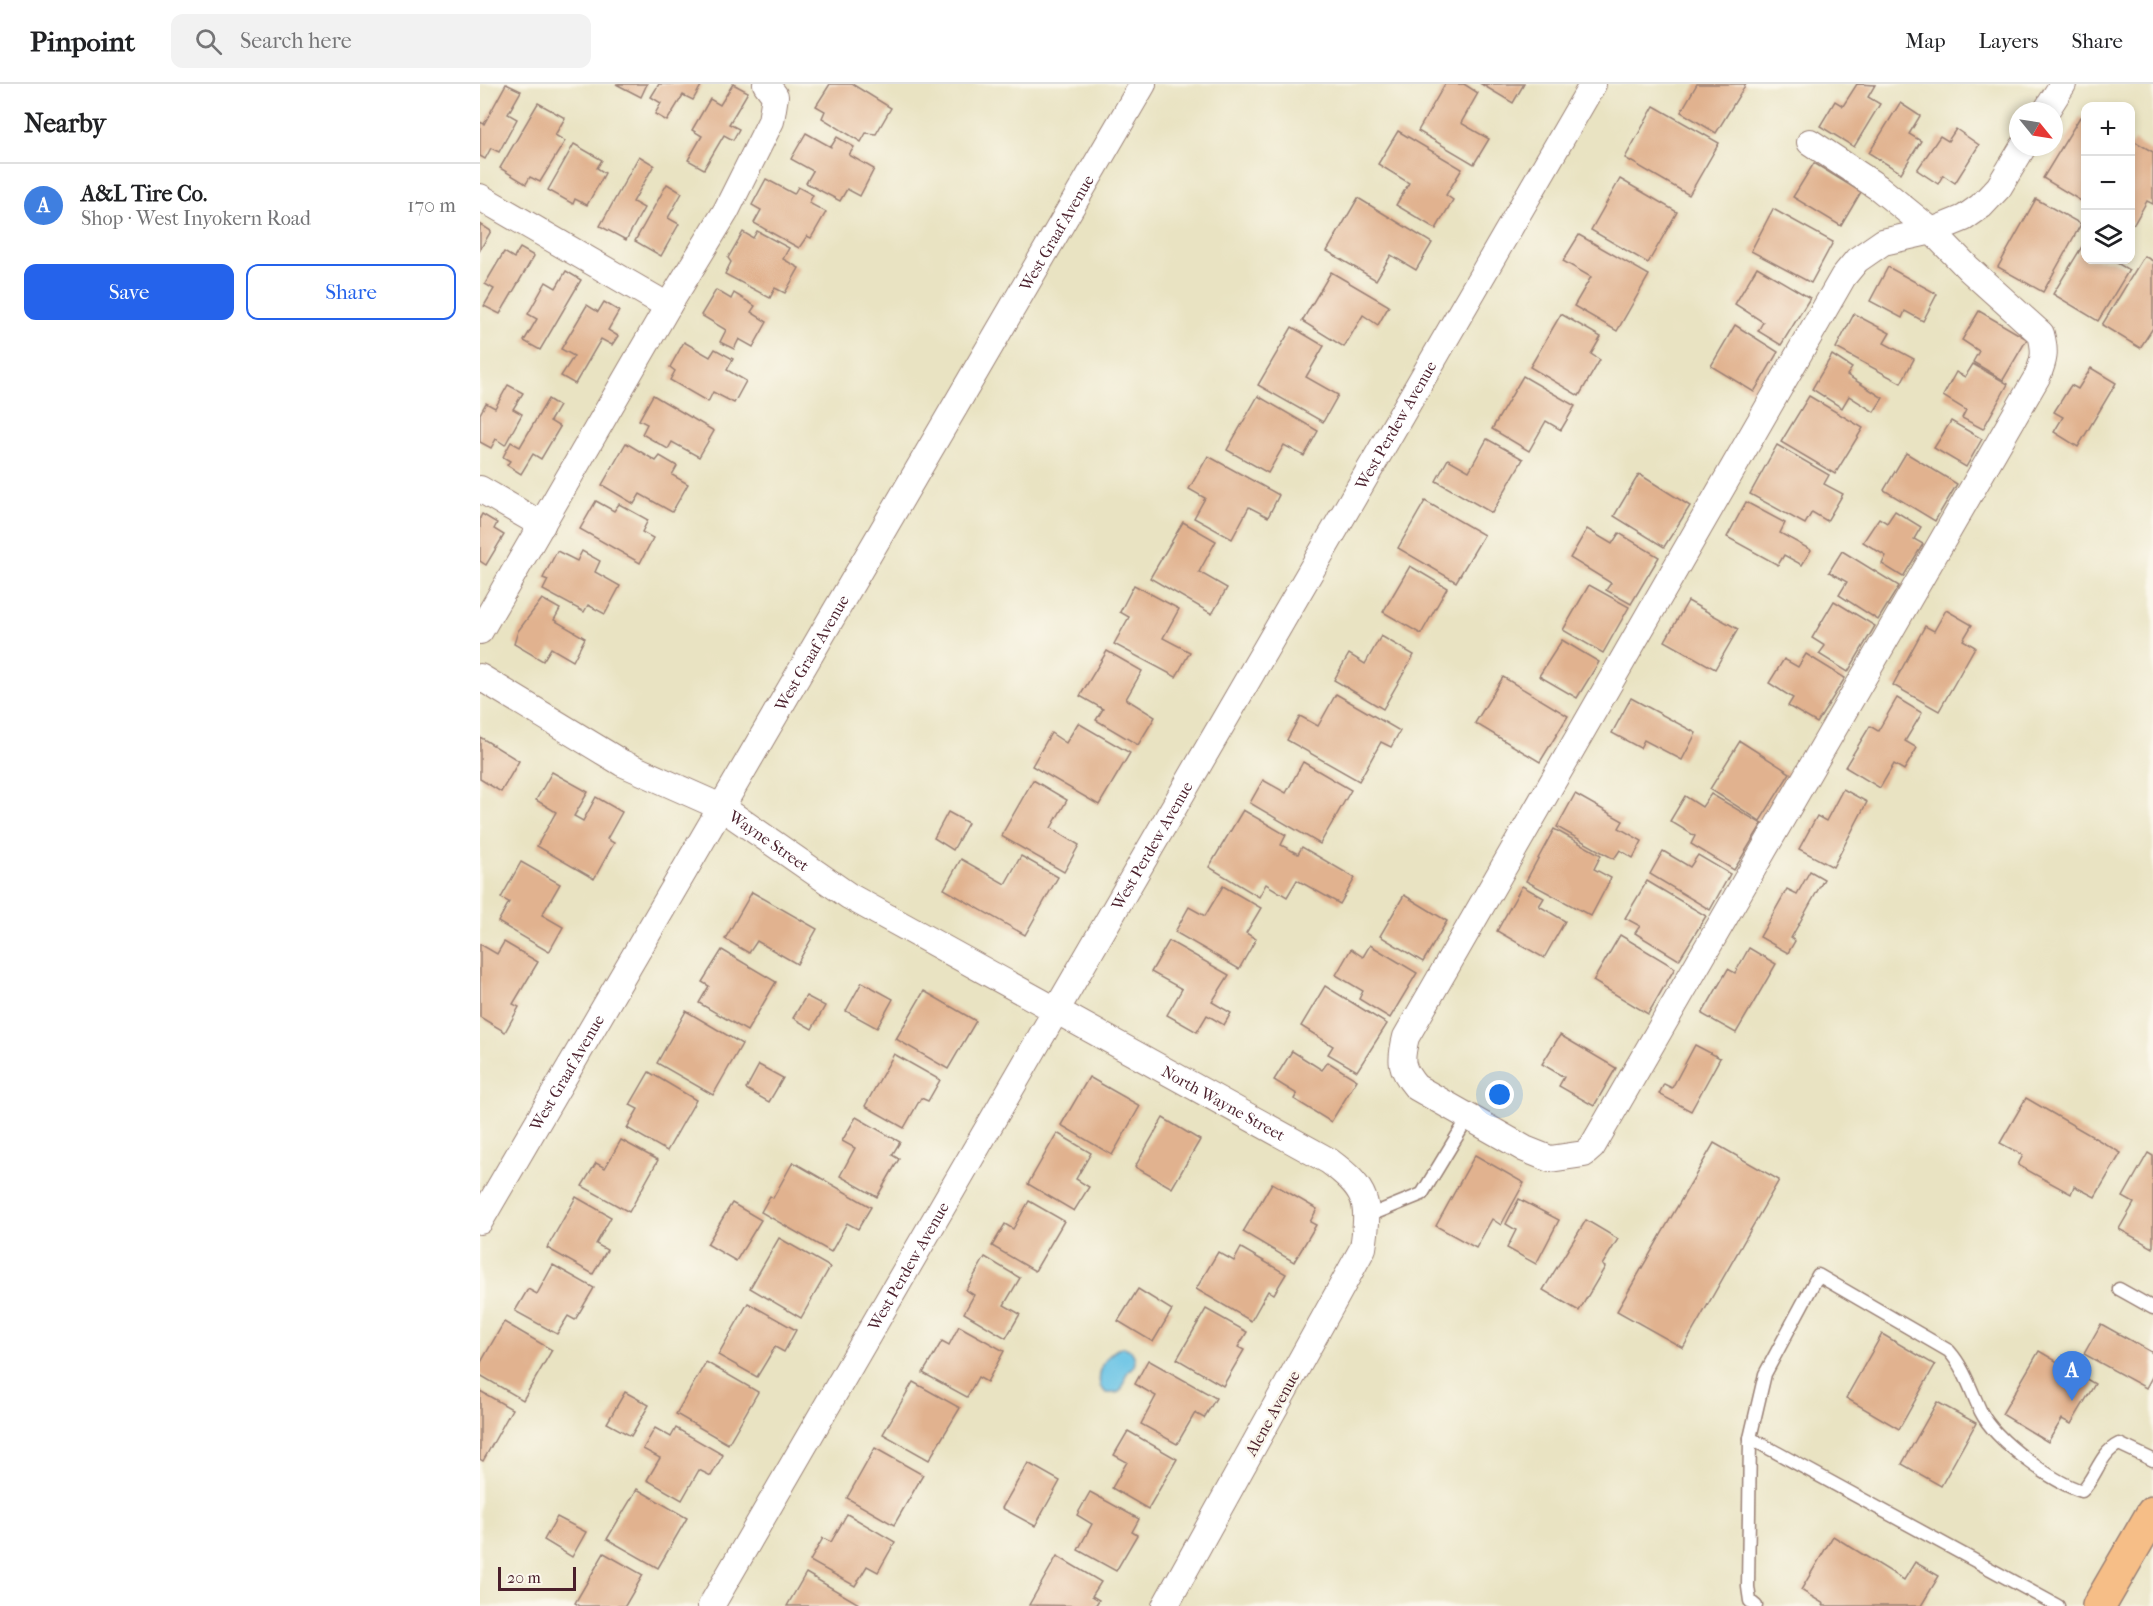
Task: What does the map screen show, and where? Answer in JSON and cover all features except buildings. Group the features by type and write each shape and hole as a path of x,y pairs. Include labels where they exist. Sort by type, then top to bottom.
{"main road":[{"path":"2099,1606 2153,1513"}],"street":[{"path":"480,631 668,306 726,211 771,121 776,96 766,84"},
{"name":"West Graaf Avenue","path":"480,1221 1143,84"},
{"name":"West Perdew Avenue","path":"711,1606 1593,84"},
{"path":"2051,102 2062,84"},
{"path":"1810,142 1880,188 1932,231 1969,269 2041,334 2045,348 2044,362 2037,378 1592,1147 1584,1154 1550,1159 1525,1149 1416,1087 1404,1073 1401,1057 1406,1037 1843,277 1857,260 1882,242 1932,231 1964,218 1982,206 1999,187 2018,156"},
{"path":"480,197 668,306"},
{"path":"480,489 542,525"},
{"name":"Wayne Street","path":"480,677 621,763 721,807 849,896 1056,1009"},
{"name":"North Wayne Street","path":"1056,1009 1329,1161 1349,1176 1360,1188 1368,1216"},
{"name":"Alene Avenue","path":"1165,1606 1363,1248 1368,1216"}],"lane":[{"path":"1368,1216 1422,1194 1468,1118"},
{"path":"1756,1606 1750,1602 1748,1587 1750,1438 1765,1374 1818,1275 1950,1351 1960,1363 1982,1413 1993,1431 2028,1460 2073,1488 2082,1491 2111,1448 2120,1444 2153,1460"},
{"path":"2119,1289 2153,1308"},
{"path":"1750,1438 2058,1606"}],"water":[{"path":"1123,1347 1133,1354 1134,1366 1127,1373 1122,1389 1118,1393 1106,1393 1100,1386 1099,1380 1104,1362 1117,1349"}],"place":[{"name":"A&L Tire Co.","path":"2072,1401"}]}
